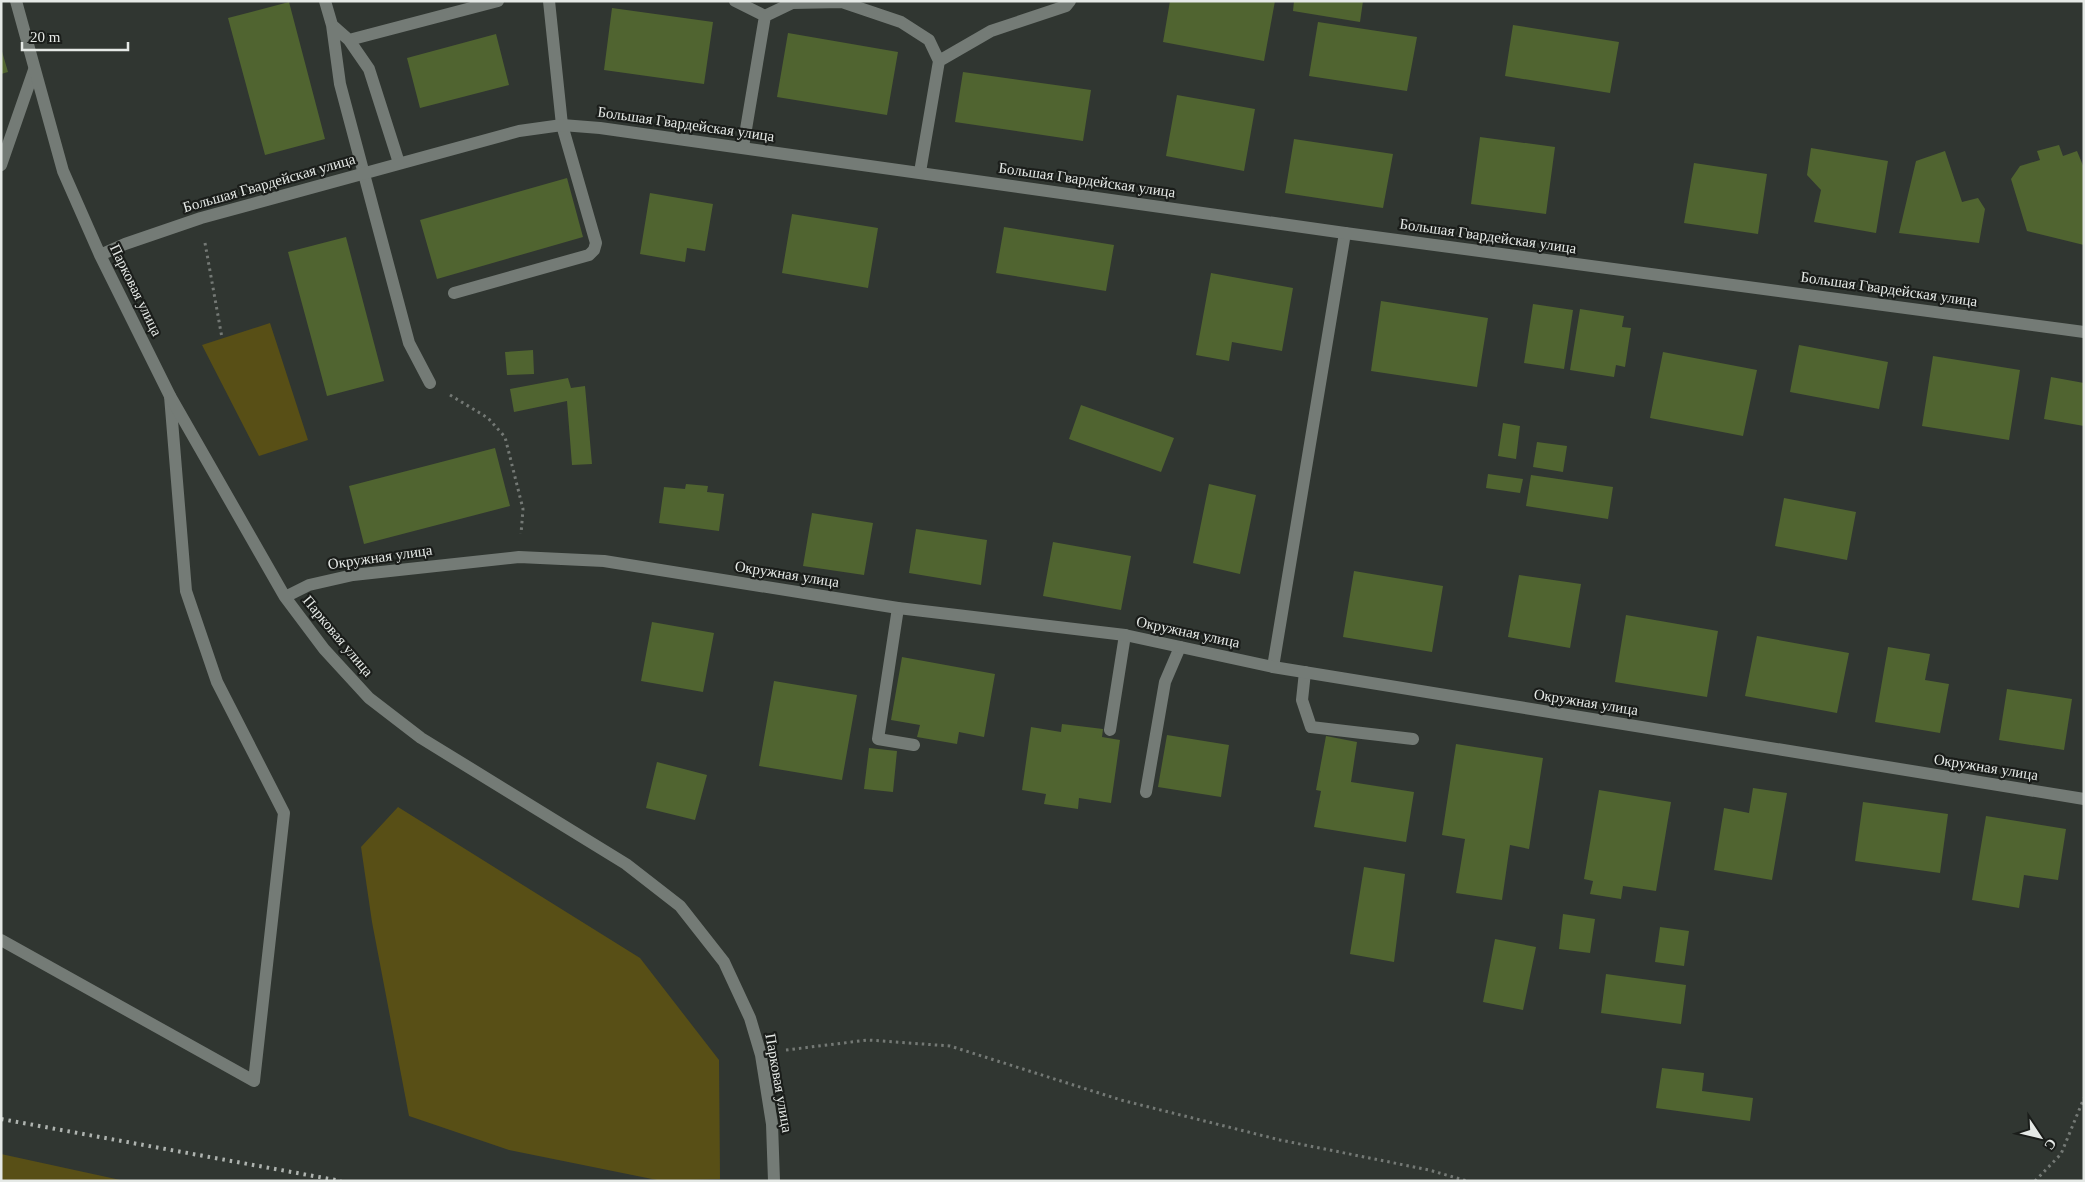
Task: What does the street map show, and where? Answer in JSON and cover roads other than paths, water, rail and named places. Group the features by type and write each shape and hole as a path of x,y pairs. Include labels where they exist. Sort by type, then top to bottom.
{"street":[{"name":"Парковая улица","path":"16,1 62,171 100,255 170,396 285,597 324,649 376,704 429,743 626,864 680,906 724,962 750,1018 761,1055 768,1094 772,1124 774,1181"},
{"path":"325,1 332,25 340,84 409,343 430,383"},
{"path":"349,40 497,1"},
{"path":"454,293 589,254 594,250 596,243 562,125 549,1"},
{"path":"735,1 765,16"},
{"path":"939,61 991,31 1066,6 1070,1"},
{"path":"765,16 792,3 842,2 901,22 929,40 939,61 920,172"},
{"path":"743,147 765,16"},
{"path":"332,25 349,40 369,68 399,163"},
{"path":"1,165 34,70"},
{"name":"Большая Гвардейская улица","path":"100,255 124,244 201,218 519,131 562,125 600,128 743,147 1345,233 2084,332"},
{"path":"1273,667 1345,233"},
{"path":"1,940 254,1080 284,813 217,682 186,591 170,396"},
{"name":"Окружная улица","path":"285,597 309,585 353,576 519,557 604,560 898,608 1126,635 1273,667 2084,800"},
{"path":"898,608 878,739 914,745"},
{"path":"1110,730 1126,635"},
{"path":"1146,792 1165,682 1180,647"},
{"path":"1305,672 1302,700 1311,727 1413,739"}],"railway":[{"path":"1,1119 341,1181"}]}
